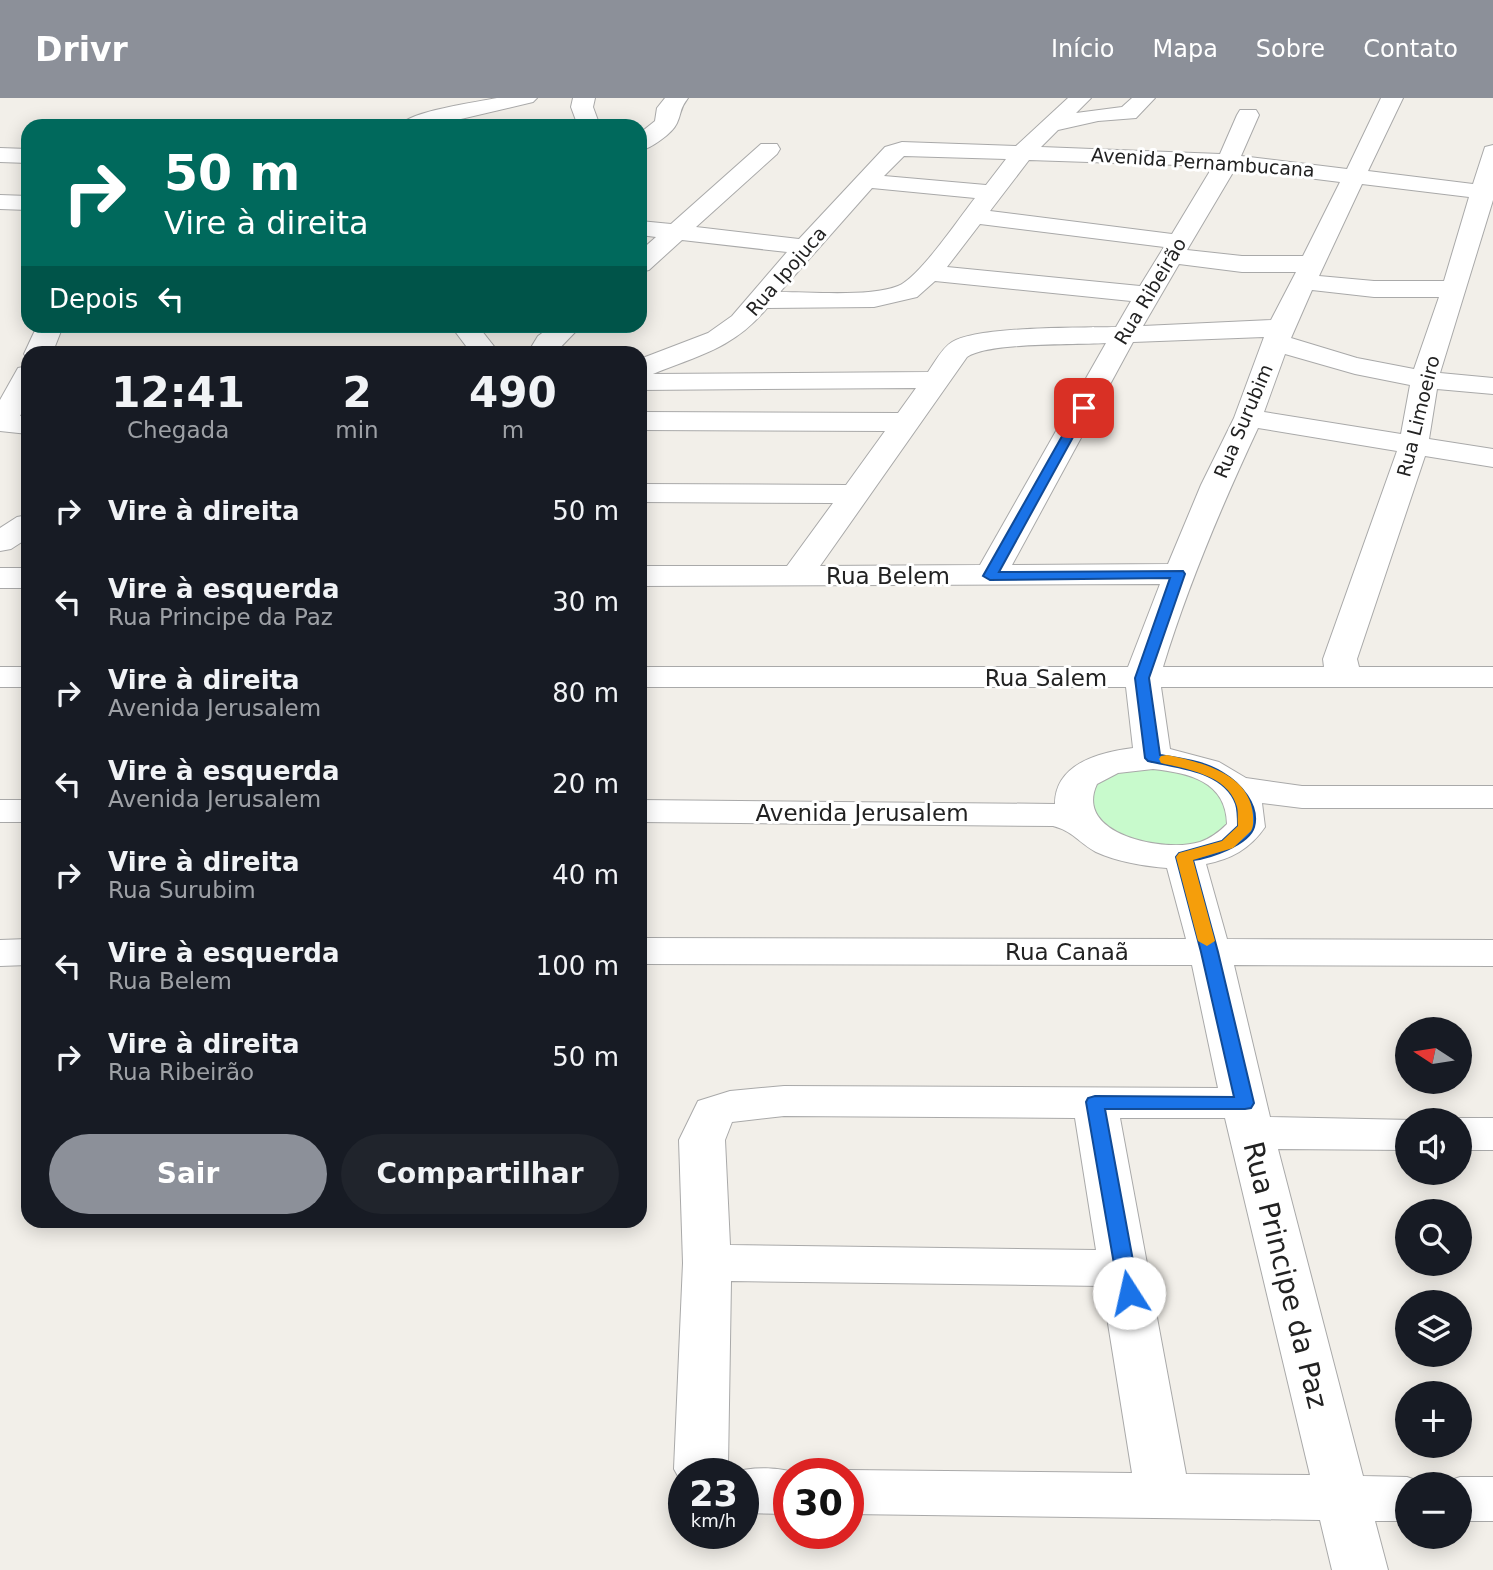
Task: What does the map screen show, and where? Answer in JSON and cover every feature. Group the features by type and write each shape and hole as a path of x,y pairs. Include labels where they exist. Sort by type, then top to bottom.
{"street":[{"path":"433,119 526,98"},
{"path":"584,98 582,107 588,119"},
{"path":"647,136 666,123 668,108 677,98"},
{"path":"1048,126 1054,98"},
{"path":"759,300 891,297 908,292 929,273 1024,151 1081,98"},
{"path":"1048,126 1098,115 1128,113 1144,98"},
{"name":"Rua Surubim","path":"1153,758 1142,678 1178,574 1248,418 1278,335 1392,98"},
{"name":"Rua Ribeirão","path":"990,576 1124,335 1228,161 1248,115"},
{"name":"Avenida Pernambucana","path":"913,148 1228,161 1354,175 1490,174"},
{"name":"Rua Ipojuca","path":"647,366 718,339 741,322 805,247 893,152 913,148"},
{"path":"647,259 769,149"},
{"path":"0,155 21,156"},
{"name":"Rua Limoeiro","path":"1344,678 1340,659 1413,447 1425,377 1490,174"},
{"path":"867,181 991,192"},
{"path":"0,202 21,203"},
{"path":"975,216 1175,249 1242,264 1308,273 1374,289 1455,289"},
{"path":"647,228 681,230 805,247"},
{"path":"929,273 1145,299 1200,332"},
{"path":"1020,339 1024,310 1087,337"},
{"path":"797,575 905,422 957,351 964,346 1020,339 1200,332 1278,335 1342,363 1493,386"},
{"path":"545,346 559,333"},
{"path":"1263,375 1296,373 1342,363"},
{"path":"647,382 936,380"},
{"path":"16,422 21,402"},
{"path":"1248,418 1493,458"},
{"path":"647,421 905,422"},
{"path":"647,493 856,494"},
{"path":"0,542 21,528"},
{"name":"Rua Belem","path":"647,576 1178,574"},
{"path":"0,578 21,578"},
{"path":"0,677 21,677"},
{"name":"Rua Salem","path":"647,677 1493,677"},
{"name":"Avenida Jerusalem","path":"1493,797 1446,805 1312,812 1246,827 1227,844 1215,850 1184,857 1154,856 1124,850 1099,838 1078,806 1085,776 1103,765 1126,759 1153,758 1199,767 1233,788 1302,797 1446,805 1493,812"},
{"path":"1233,788 1244,804 1246,827"},
{"path":"0,794 21,794"},
{"name":"Avenida Jerusalem","path":"647,796 1053,815 1078,806"},
{"name":"Avenida Jerusalem","path":"647,811 870,805"},
{"path":"0,811 21,811"},
{"name":"Rua Principe da Paz","path":"1184,857 1210,952 1248,1118 1360,1570"},
{"name":"Rua Canaã","path":"647,951 1493,953"},
{"path":"0,953 21,953"},
{"path":"701,1458 707,1263 702,1140 714,1112 739,1104 785,1101 1095,1102 1395,1132"},
{"path":"1095,1102 1163,1495"},
{"path":"1472,1134 1493,1134"},
{"path":"707,1263 1125,1268"},
{"path":"864,1492 1395,1499"},
{"path":"1472,1499 1493,1499"}],"green space":[{"path":"1150,767 1194,776 1212,786 1225,799 1230,813 1227,826 1216,838 1176,851 1106,835 1085,795 1108,773"}],"slow traffic":[{"path":"1167,759 1199,767 1218,776 1233,788 1244,804 1246,827 1227,844 1215,850 1184,857 1207,941"}],"route":[{"path":"1084,408 990,576 1178,574 1142,678 1153,758 1199,767 1218,776 1233,788 1244,804 1246,821 1246,827 1227,844 1215,850 1184,857 1210,952 1245,1103 1095,1102 1129,1293"}]}
